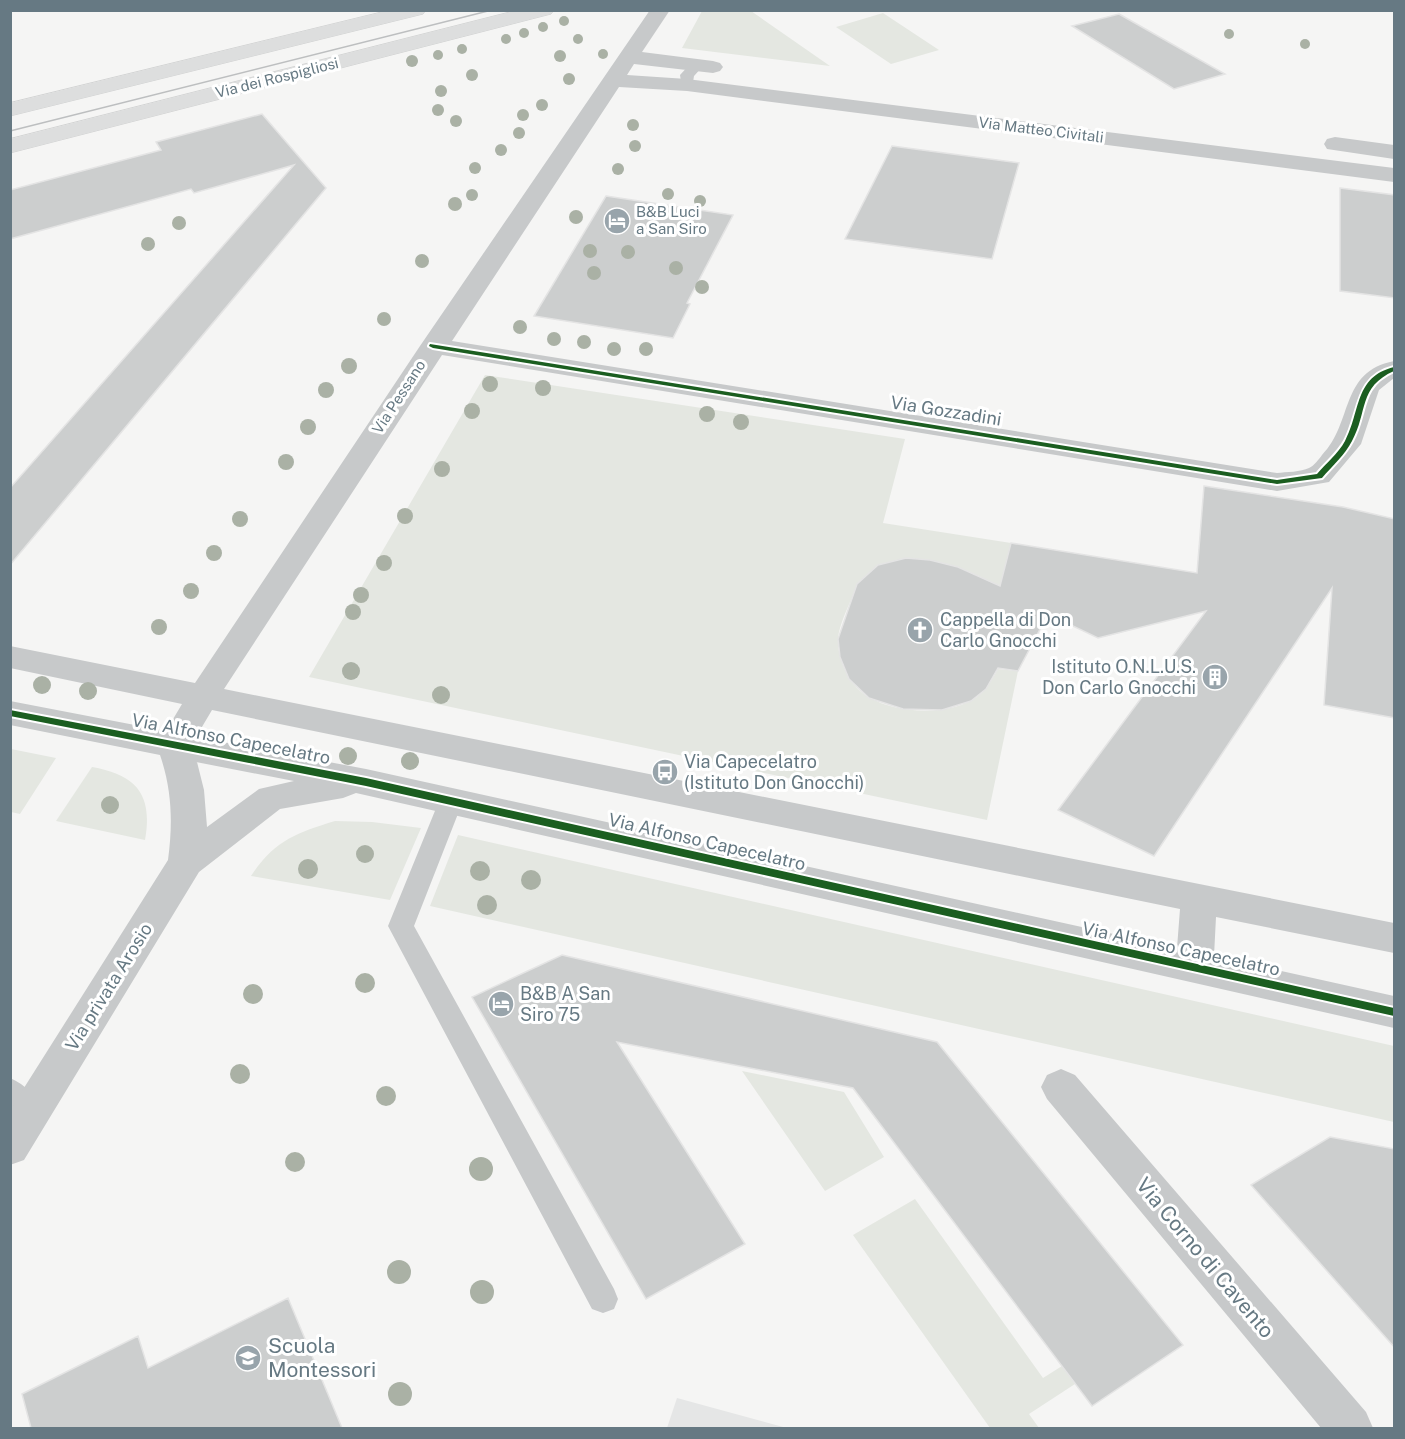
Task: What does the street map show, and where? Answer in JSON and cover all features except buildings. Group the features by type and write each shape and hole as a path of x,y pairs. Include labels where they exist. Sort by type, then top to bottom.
{"main road":[{"name":"Via dei Rospigliosi","path":"10,110 416,10"},
{"name":"Via dei Rospigliosi","path":"10,146 544,10"}],"street":[{"name":"Via Pessano","path":"202,696 433,346 660,10"},
{"path":"628,57 731,69"},
{"name":"Via Matteo Civitali","path":"612,80 687,85 1395,175"},
{"path":"1313,141 1395,152"},
{"name":"Via Gozzadini","path":"433,346 1277,482 1319,476 1348,443 1366,386 1381,373 1395,369"},
{"name":"Via Alfonso Capecelatro","path":"10,657 1395,938"},
{"name":"Via Alfonso Capecelatro","path":"174,745 202,696"},
{"name":"Via Alfonso Capecelatro","path":"10,713 366,782 1194,969 1395,1012"},
{"name":"Via privata Arosio","path":"174,745 188,786 192,818 186,862"},
{"name":"Via privata Arosio","path":"10,1147 21,1101 186,862 271,798 366,782"},
{"name":"Via Alfonso Capecelatro","path":"1194,969 1199,897"},
{"name":"Via Corno di Cavento","path":"1061,1087 1350,1428"}],"lane":[{"path":"687,85 687,75 697,65"},
{"path":"451,801 400,926 603,1299"}],"shaded area":[{"path":"702,11 751,11 830,66 682,48"},
{"path":"883,13 939,50 891,64 836,27"},
{"path":"485,375 905,439 883,523 1011,543 1007,560 1030,564 1013,623 981,577 958,567 930,560 906,558 857,584 839,634 840,657 847,674 863,694 894,707 921,711 948,709 961,705 981,694 998,669 1018,671 987,820 309,677"},
{"path":"11,749 56,758 20,814 11,812"},
{"path":"92,767 120,775 138,790 144,799 146,811 145,840 56,821"},
{"path":"335,821 372,822 421,828 390,900 251,876 277,846 297,834"},
{"path":"458,835 1394,1046 1394,1122 430,906"},
{"path":"742,1071 844,1092 884,1157 825,1191"},
{"path":"915,1199 1043,1378 1062,1366 1075,1384 1029,1414 1039,1428 990,1428 853,1235"},
{"path":"677,1398 787,1428 667,1428"}],"tram line":[{"path":"10,131 492,10"}],"cycle path":[{"path":"433,346 1277,482 1319,476 1347,444 1353,433 1366,390 1381,374 1394,369"},
{"path":"10,713 366,782 1394,1012"}],"place":[{"name":"B&B Luci a San Siro","path":"617,221"},
{"name":"Cappella di Don Carlo Gnocchi","path":"920,630"},
{"name":"Istituto O.N.L.U.S. Don Carlo Gnocchi","path":"1215,677"},
{"name":"Via Capecelatro (Istituto Don Gnocchi)","path":"665,772"},
{"name":"B&B A San Siro 75","path":"501,1004"},
{"name":"Scuola Montessori","path":"248,1358"}]}
